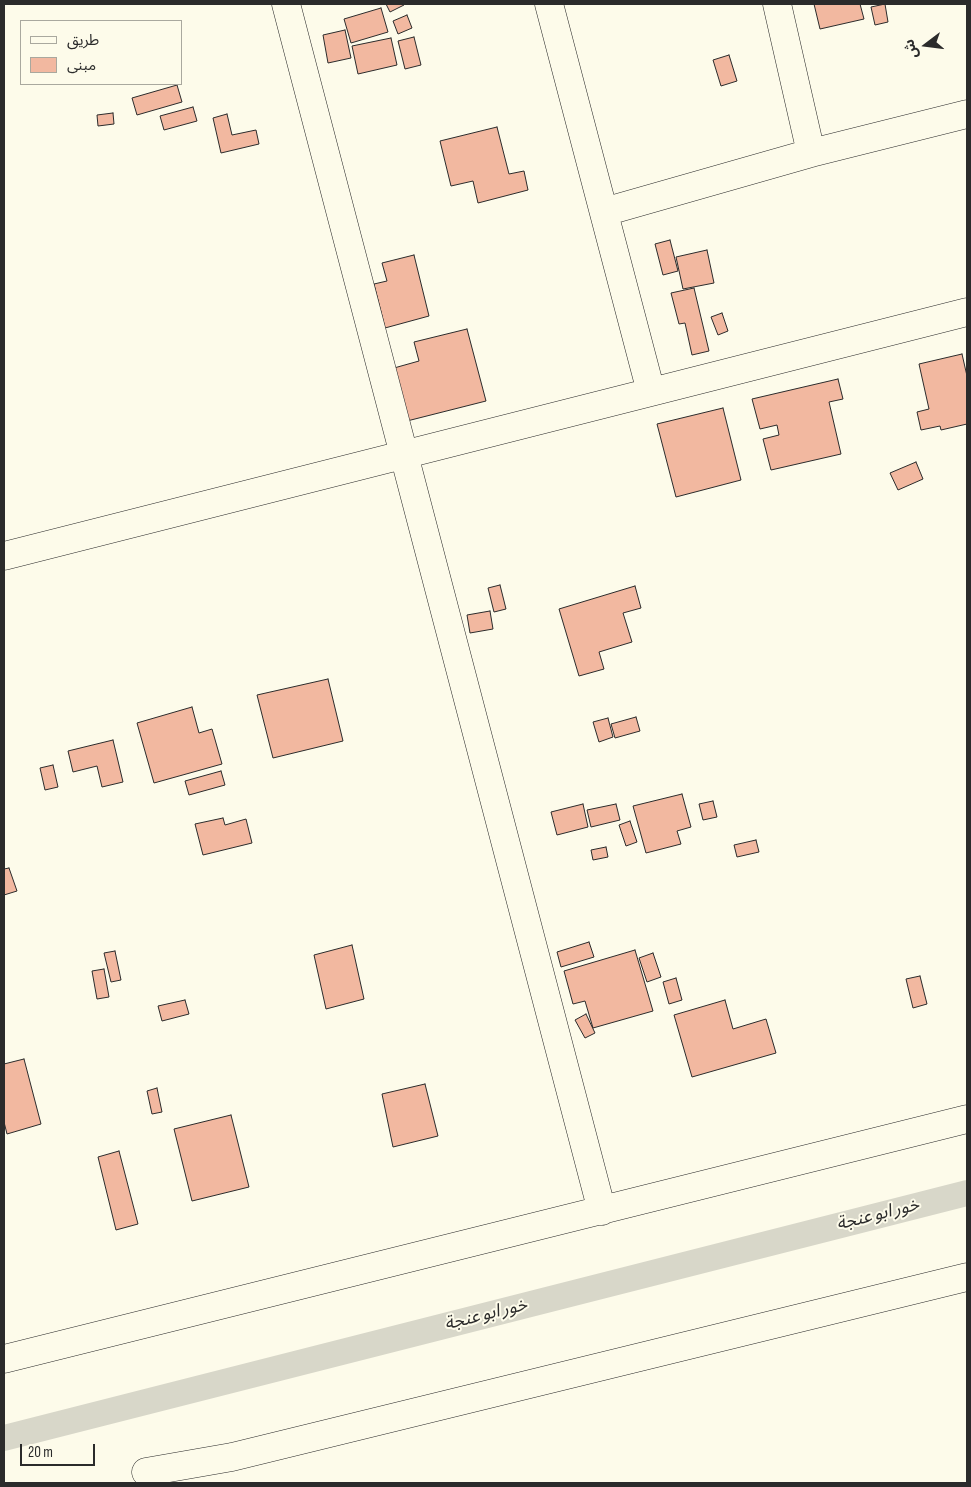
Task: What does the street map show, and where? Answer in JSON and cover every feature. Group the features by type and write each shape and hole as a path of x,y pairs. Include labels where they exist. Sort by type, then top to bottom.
{"street":[{"path":"286,4 602,1211"},
{"path":"549,4 651,392"},
{"path":"776,4 812,153"},
{"path":"604,212 812,153 967,114"},
{"path":"4,556 967,312"},
{"path":"4,1359 602,1211 967,1118"},
{"path":"146,1472 232,1457 967,1276"}],"building":[{"path":"386,4 404,4 404,5 390,12"},
{"path":"814,4 860,4 864,19 820,29"},
{"path":"885,4 888,22 875,25 871,7"},
{"path":"381,8 388,32 351,43 344,19"},
{"path":"407,15 412,28 398,34 393,21"},
{"path":"345,30 351,58 328,63 323,35"},
{"path":"414,37 421,65 405,69 398,41"},
{"path":"391,38 397,65 358,74 352,46"},
{"path":"729,55 737,81 721,86 713,60"},
{"path":"177,85 182,102 137,115 132,98"},
{"path":"193,107 197,121 164,130 160,116"},
{"path":"113,113 114,124 98,126 97,115"},
{"path":"227,114 232,135 256,130 259,144 221,153 213,118"},
{"path":"497,127 509,174 524,171 528,190 478,203 473,181 451,186 440,141"},
{"path":"670,240 678,271 663,275 655,244"},
{"path":"707,250 714,283 683,289 676,257"},
{"path":"414,255 429,316 385,328 374,284 387,281 382,263"},
{"path":"694,288 709,351 692,355 685,323 679,324 671,293"},
{"path":"722,313 728,331 718,335 711,317"},
{"path":"467,329 486,401 407,421 394,368 419,361 414,342"},
{"path":"962,354 967,376 967,424 941,430 940,426 921,430 917,412 929,409 919,364"},
{"path":"838,379 843,399 829,402 841,454 771,470 763,439 779,435 777,425 760,429 752,399"},
{"path":"723,408 741,480 676,497 657,424"},
{"path":"916,462 923,479 898,490 890,473"},
{"path":"500,585 506,609 494,612 488,588"},
{"path":"635,586 641,608 623,613 632,642 599,652 604,669 579,676 559,609"},
{"path":"490,611 493,629 470,633 467,615"},
{"path":"328,679 343,741 273,758 257,695"},
{"path":"192,707 199,733 212,729 222,764 154,783 137,723"},
{"path":"636,717 640,731 615,738 611,724"},
{"path":"608,718 613,737 599,742 593,722"},
{"path":"113,740 123,782 102,787 97,766 73,772 68,751"},
{"path":"53,765 58,787 45,790 40,768"},
{"path":"221,771 225,785 189,795 185,781"},
{"path":"682,794 691,827 677,831 681,844 646,853 633,806"},
{"path":"713,801 717,817 703,820 699,804"},
{"path":"583,804 588,827 557,835 551,812"},
{"path":"616,804 620,820 591,827 587,810"},
{"path":"223,818 225,825 246,819 252,843 203,855 195,824"},
{"path":"630,821 637,842 626,846 619,825"},
{"path":"756,840 759,852 737,857 734,845"},
{"path":"606,847 608,857 593,860 591,850"},
{"path":"9,868 17,891 4,895 4,869"},
{"path":"589,942 594,957 561,967 557,952"},
{"path":"352,945 364,999 326,1009 314,955"},
{"path":"635,950 653,1011 593,1028 585,1001 573,1004 564,971"},
{"path":"115,951 121,980 111,982 104,953"},
{"path":"653,953 661,977 647,982 639,958"},
{"path":"104,969 109,997 97,999 92,971"},
{"path":"920,976 927,1004 913,1008 906,979"},
{"path":"676,978 682,1000 669,1004 663,982"},
{"path":"185,1000 189,1014 162,1021 158,1006"},
{"path":"725,1000 733,1029 766,1019 776,1053 692,1077 674,1015"},
{"path":"586,1014 595,1033 585,1038 575,1020"},
{"path":"24,1059 41,1124 7,1134 4,1122 4,1064"},
{"path":"425,1084 438,1136 393,1147 382,1094"},
{"path":"157,1088 162,1112 152,1114 147,1091"},
{"path":"231,1115 249,1187 192,1201 174,1129"},
{"path":"119,1151 138,1224 116,1230 98,1157"}],"waterway":[{"name":"خور ابو عنجة","path":"4,1438 967,1193"}]}
